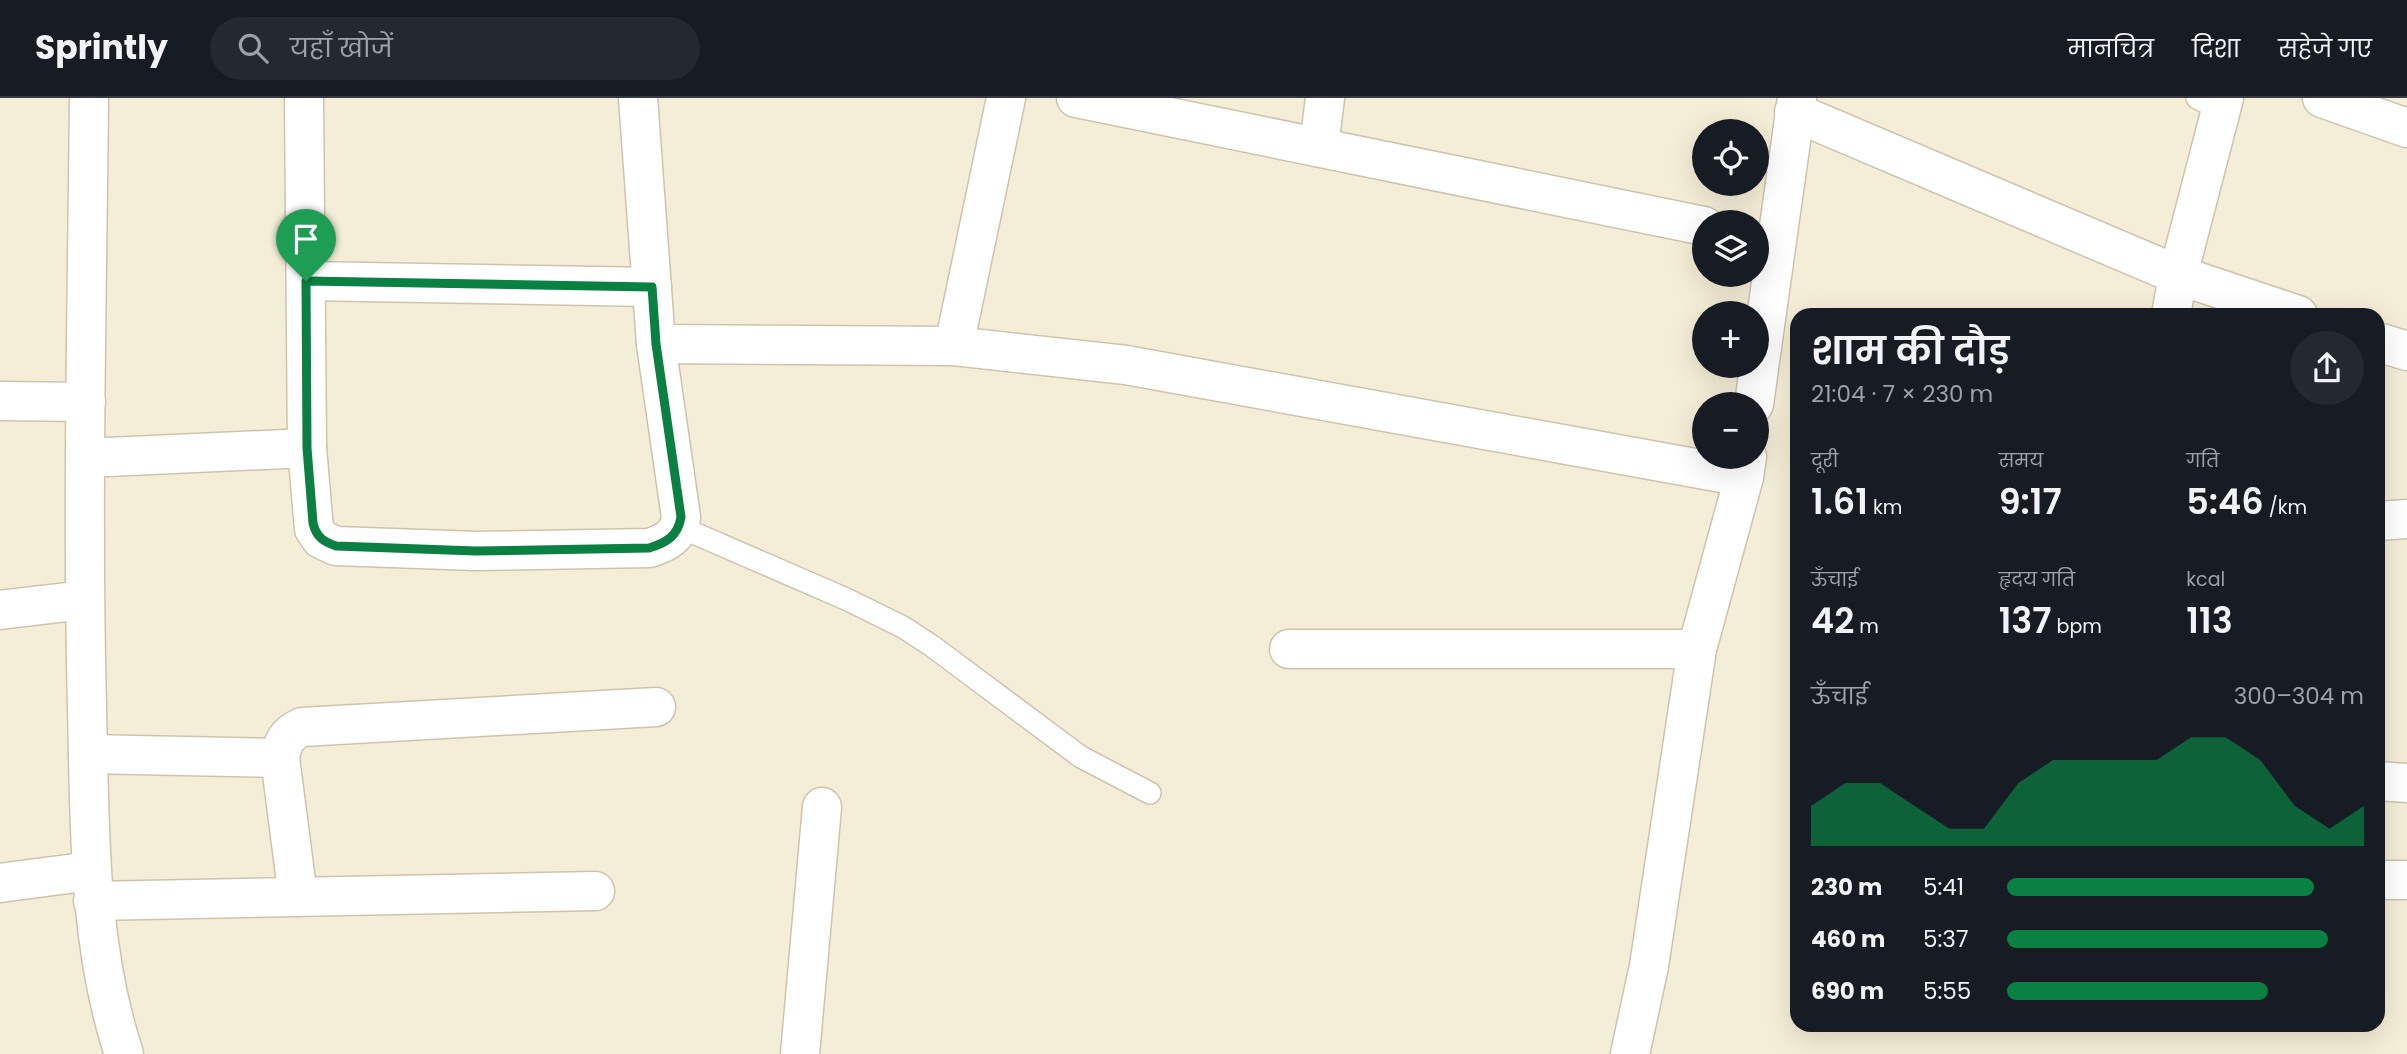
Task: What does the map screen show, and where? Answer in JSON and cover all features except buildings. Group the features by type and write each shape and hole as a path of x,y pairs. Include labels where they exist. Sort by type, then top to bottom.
{"street":[{"path":"89,98 84,600 92,886 103,970 124,1054"},
{"path":"304,98 307,448 314,529 321,539 336,546 476,551 649,548 668,541 680,527 681,517 656,344 638,98"},
{"path":"954,346 1006,98"},
{"path":"1076,98 1692,224"},
{"path":"1319,147 1325,98"},
{"path":"2322,98 2407,128"},
{"path":"2172,308 2214,102"},
{"path":"1769,230 1796,105 2178,275 2277,308"},
{"path":"306,281 652,287"},
{"path":"1755,392 1763,287"},
{"path":"656,344 954,346 1126,365 1692,458"},
{"path":"2385,344 2407,351"},
{"path":"0,401 86,401"},
{"path":"86,458 307,448"},
{"path":"1630,1054 1649,966 1697,649 1744,469"},
{"path":"2385,521 2407,519"},
{"path":"0,610 84,600"},
{"path":"1289,649 1697,649"},
{"path":"298,897 280,758 283,743 291,733 302,727 656,707"},
{"path":"88,754 280,758"},
{"path":"2385,781 2407,783"},
{"path":"800,1054 822,807"},
{"path":"2385,880 2407,880"},
{"path":"0,883 298,897 595,891"}],"lane":[{"path":"680,527 846,599 903,627 1081,757 1150,793"}],"shaded area":[{"path":"0,98 2407,98 2407,1054 0,1054"}],"route":[{"path":"306,281 652,287 656,344 681,517 680,527 668,541 649,548 476,551 336,546 326,543 314,529 307,448 306,281"}]}
